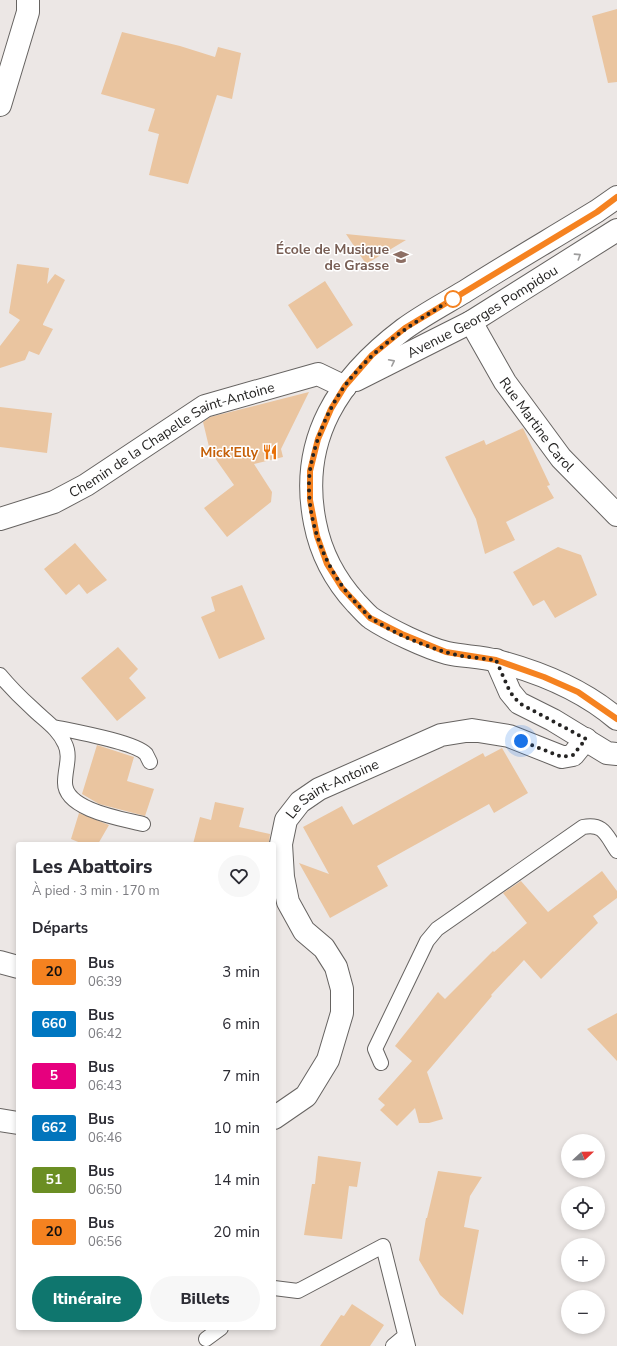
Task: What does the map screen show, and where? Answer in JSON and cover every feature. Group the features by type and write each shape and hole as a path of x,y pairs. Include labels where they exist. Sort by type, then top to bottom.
{"street":[{"path":"0,105 28,12 28,0"},
{"name":"Avenue Georges Pompidou","path":"617,197 597,212 405,328 372,355 345,386 331,409 318,439 310,471 310,500 317,536 327,564 342,588 370,618 402,634 446,652 496,660 544,677 578,692 617,719"},
{"path":"471,322 470,305 568,244 588,226 597,212"},
{"name":"Avenue Georges Pompidou","path":"345,386 471,322 617,230"},
{"name":"Rue Martine Carol","path":"471,322 505,382 561,458 617,515"},
{"name":"Chemin de la Chapelle Saint-Antoine","path":"0,519 54,502 86,485 205,406 318,374 345,386"},
{"path":"496,660 510,692 519,703 607,752 617,754"},
{"name":"Le Saint-Antoine","path":"276,1117 306,1096 328,1060 342,1013 342,989 336,967 324,948 304,931 288,902 283,877 281,844 286,820 300,802 319,789 441,735 472,730 509,736 562,757 573,755 586,739"},
{"path":"0,962 16,966"},
{"path":"0,1120 16,1123"}],"lane":[{"path":"0,676 24,701 54,727 65,743 68,753 64,785 69,795 77,803 90,810 143,824"},
{"path":"54,727 97,736 136,748 145,753 150,762"},
{"path":"381,1063 375,1049 427,941 437,929 583,828 594,825 601,828 617,851"},
{"path":"276,1288 298,1291 384,1246 406,1341 393,1346"},
{"path":"206,1339 218,1330"}],"building":[{"path":"617,9 617,82 608,83 592,16"},
{"path":"122,32 180,46 215,57 218,47 241,53 232,99 217,95 188,184 149,175 159,134 148,131 155,109 101,94"},
{"path":"346,234 406,240 366,264"},
{"path":"17,264 49,268 47,284 55,274 65,280 43,324 53,329 39,355 29,351 25,360 0,368 0,346 20,320 9,313"},
{"path":"325,281 353,325 317,349 288,305"},
{"path":"309,392 281,449 283,457 254,464 272,492 271,502 227,537 204,508 234,485 210,451 203,422 210,417"},
{"path":"0,407 52,413 47,453 0,447"},
{"path":"523,428 550,485 547,486 554,498 506,522 515,540 485,554 476,519 445,457 484,440 486,445"},
{"path":"75,543 107,580 87,594 79,584 66,595 44,569"},
{"path":"558,547 581,555 597,595 555,618 544,600 533,606 513,572"},
{"path":"242,585 265,639 219,659 201,617 215,611 211,597"},
{"path":"118,647 138,669 129,678 146,698 117,721 81,678"},
{"path":"97,745 134,757 127,781 154,789 145,816 99,804 82,794"},
{"path":"502,748 528,793 494,813 489,804 377,866 388,886 330,918 299,863 329,874 303,827 342,806 353,825 483,753 485,757"},
{"path":"215,802 244,808 239,827 270,834 269,842 194,842 200,817 211,820"},
{"path":"79,813 109,825 99,842 78,842 71,839"},
{"path":"602,871 617,891 617,898 593,916 598,923 541,979 524,960 491,995 492,996 427,1072 443,1119 429,1123 419,1123 415,1108 397,1126 380,1110 385,1105 378,1099 412,1061 395,1046 438,992 445,999 493,951 494,952 527,923 503,893 521,881 548,912"},
{"path":"617,1013 617,1061 587,1029"},
{"path":"318,1156 361,1162 357,1187 349,1186 342,1239 304,1235 312,1184 315,1184"},
{"path":"438,1171 482,1177 470,1196 464,1227 479,1230 463,1315 440,1295 419,1260 426,1218"},
{"path":"352,1304 384,1325 370,1346 320,1346 341,1315 344,1316"}],"bus line":[{"name":"20","path":"617,197 597,212 405,328 372,355 345,386 331,409 318,439 310,471 310,500 317,536 327,564 342,588 370,618 402,634 446,652 496,660 544,677 578,692 609,712 617,719"}],"place":[{"name":"École de Musique de Grasse","path":"401,257"},
{"name":"Mick'Elly","path":"270,452"}],"route":[{"path":"453,299 456,297 405,328 372,355 345,386 331,409 318,439 310,471 310,500 317,536 327,564 342,588 370,618 402,634 446,652 496,660 510,692 519,703 586,739 573,755 562,757 521,741"}]}
